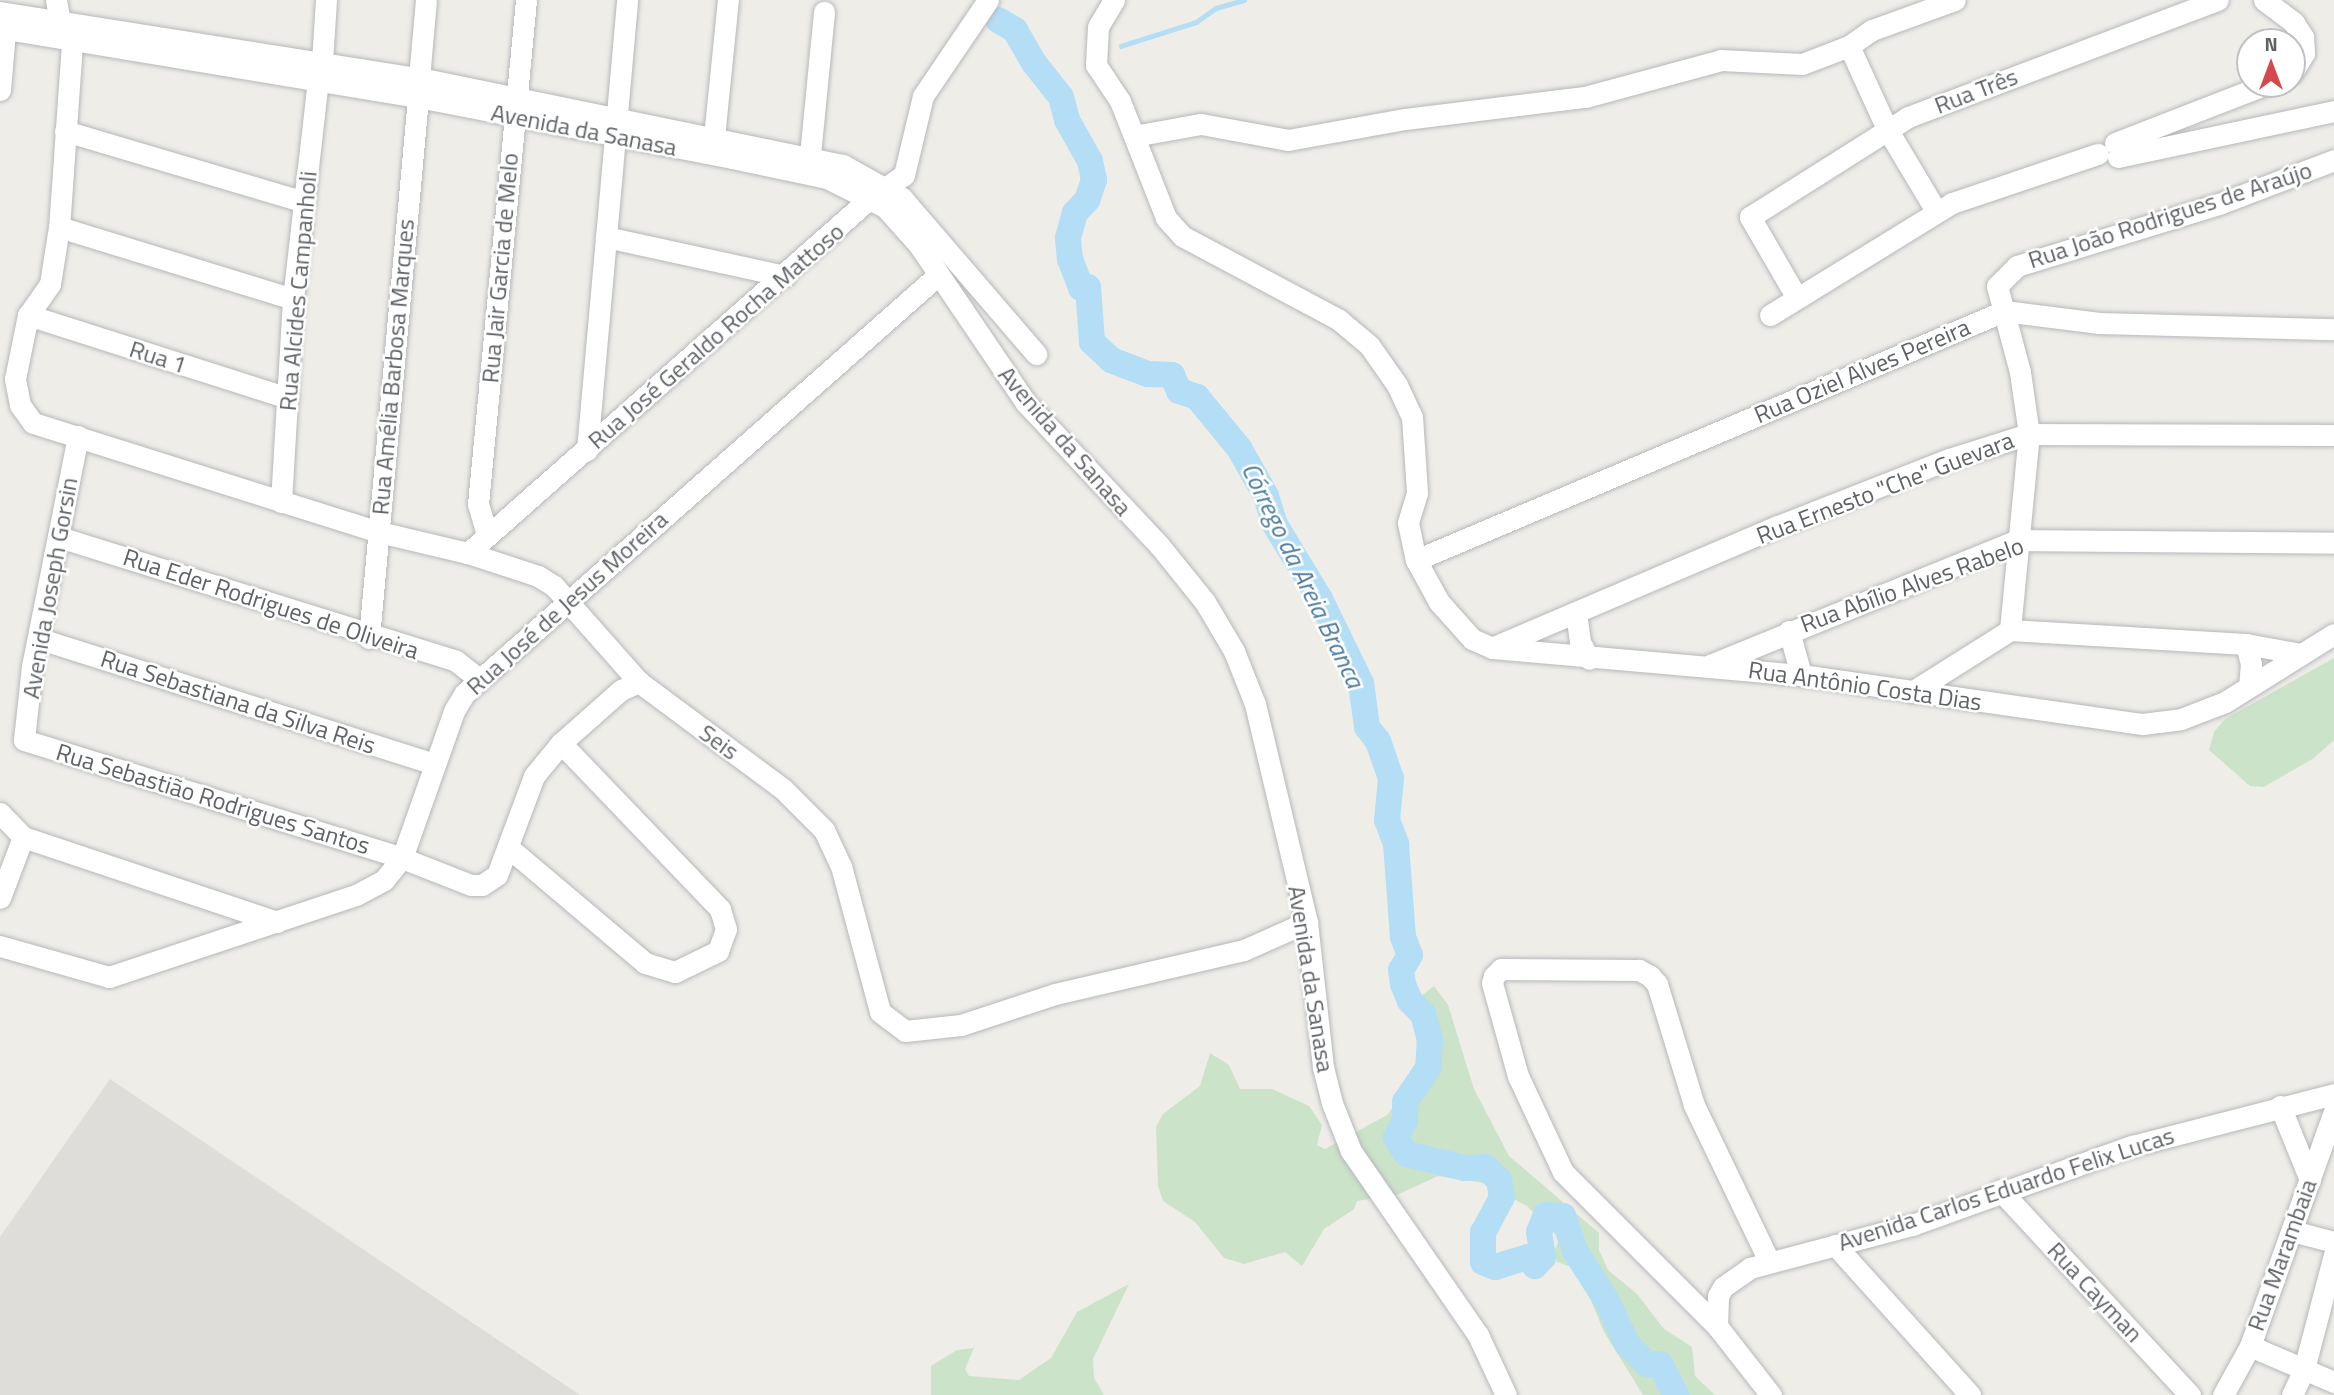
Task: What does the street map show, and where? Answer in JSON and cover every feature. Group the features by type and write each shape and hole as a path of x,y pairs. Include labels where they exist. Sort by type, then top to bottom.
{"street":[{"path":"56,0 61,22"},
{"name":"Rua Alcides Campanholi","path":"281,502 293,299 326,0"},
{"name":"Rua Amélia Barbosa Marques","path":"369,638 426,0"},
{"name":"Rua Jair Garcia de Melo","path":"487,535 478,504 526,0"},
{"path":"587,450 613,126 627,0"},
{"path":"714,136 727,0"},
{"name":"Rua José Geraldo Rocha Mattoso","path":"468,553 877,193 904,175 923,96 988,0"},
{"name":"Rua Antônio Costa Dias","path":"1114,0 1098,27 1096,65 1120,101 1147,179 1166,218 1182,236 1339,320 1369,345 1397,385 1412,417 1416,446 1416,506 1408,523 1416,561 1455,624 1492,648 1589,659 1801,675 2141,724 2200,713 2249,687 2334,634"},
{"path":"1134,136 1201,124 1288,140 1405,119 1585,97 1721,60 1802,64 1849,46 1872,30 1955,0"},
{"name":"Rua Três","path":"1797,298 1750,217 1887,129 2192,4 2218,0"},
{"path":"2264,0 2299,28"},
{"path":"810,155 824,12"},
{"name":"Avenida da Sanasa","path":"2,23 61,22 418,88 613,126 827,178 877,193 917,213 1036,354"},
{"path":"0,90 2,23"},
{"name":"Avenida da Sanasa","path":"2,23 72,43 320,71"},
{"path":"28,315 50,284 59,227 72,43"},
{"path":"1849,46 1887,129 1936,211"},
{"path":"1770,316 1936,211 1968,195 2110,151 2236,97"},
{"path":"2110,151 2334,110"},
{"name":"Avenida da Sanasa","path":"613,126 714,136 810,155 843,165 877,193 897,217 1026,402 1159,545 1205,602 1234,651 1255,704 1307,922 1323,1068 1351,1151 1478,1335 1506,1395"},
{"path":"65,131 304,202"},
{"name":"Rua João Rodrigues de Araújo","path":"2004,311 1997,286 2017,266 2219,204 2334,160"},
{"path":"59,227 293,299"},
{"path":"606,237 785,276"},
{"name":"Rua José de Jesus Moreira","path":"0,946 109,977 356,895 384,880 402,858 454,711 479,679 938,275"},
{"path":"2010,630 2029,434 2004,311 2099,323 2334,329"},
{"name":"Rua Oziel Alves Pereira","path":"1416,561 2004,311"},
{"name":"Seis","path":"28,315 15,379 20,405 33,423 379,532 468,553 538,576 568,598 639,682 805,811 824,830 841,866 880,1012 905,1031 961,1025 1055,993 1244,950 1307,922"},
{"name":"Rua 1","path":"28,315 288,398"},
{"name":"Rua Ernesto \"Che\" Guevara","path":"1492,648 1892,481 2029,434 2334,435"},
{"name":"Avenida Joseph Gorsin","path":"24,740 78,436"},
{"name":"Rua Eder Rodrigues de Oliveira","path":"59,537 369,638 456,662 479,679"},
{"name":"Rua Abílio Alves Rabelo","path":"1709,666 1788,631 2018,540 2334,543"},
{"path":"1576,613 1580,642 1589,659"},
{"path":"1912,692 2010,630 2246,644 2301,654"},
{"path":"1788,631 1801,675"},
{"name":"Rua Sebastiana da Silva Reis","path":"40,639 435,765"},
{"path":"2246,644 2251,664 2249,687"},
{"name":"Rua Sebastião Rodrigues Santos","path":"24,740 402,858 471,885 482,884 497,875 534,776 561,743 621,690 639,682"},
{"path":"509,848 645,962 675,972 718,951 726,929 720,909 561,743"},
{"path":"0,898 10,822 277,922"},
{"path":"1769,1261 1694,1105 1657,985 1650,976 1639,970 1501,970 1492,983 1518,1076 1563,1172 1717,1326 1771,1395"},
{"name":"Avenida Carlos Eduardo Felix Lucas","path":"1717,1326 1718,1296 1723,1287 1741,1273 1769,1261 1912,1225 2000,1190 2132,1146 2334,1094"},
{"path":"2280,1106 2310,1180"},
{"name":"Rua Marambaia","path":"2223,1395 2250,1346 2334,1112"},
{"name":"Rua Cayman","path":"2000,1190 2190,1395"},
{"path":"2292,1231 2334,1242"},
{"path":"1835,1245 1970,1395"},
{"path":"2292,1395 2304,1369 2334,1255"},
{"path":"2250,1346 2334,1382"}],"shaded area":[{"path":"110,1079 580,1395 0,1395 0,1237"}],"green space":[{"path":"2334,658 2334,740 2314,758 2264,787 2250,786 2209,750 2214,732 2225,719"},
{"path":"1434,986 1448,1005 1474,1089 1509,1156 1599,1233 1599,1250 1608,1270 1637,1294 1664,1329 1692,1347 1695,1376 1715,1395 1643,1395 1604,1332 1578,1269 1557,1262 1554,1251 1560,1239 1527,1206 1484,1183 1438,1176 1397,1195 1357,1201 1354,1209 1324,1229 1302,1266 1285,1252 1244,1264 1224,1258 1195,1222 1163,1201 1158,1186 1156,1127 1163,1114 1200,1086 1210,1053 1229,1065 1240,1089 1272,1089 1309,1106 1322,1125 1317,1145 1325,1149 1387,1115 1417,1075 1416,1000"},
{"path":"1129,1284 1093,1359 1094,1378 1104,1395 931,1395 931,1366 957,1350 974,1348 965,1369 969,1376 1019,1380 1051,1358 1077,1312"}],"waterway":[{"path":"1121,46 1196,22 1216,8 1244,0"},
{"name":"Córrego da Areia Branca","path":"998,20 1015,30 1034,63 1061,97 1067,120 1090,161 1094,180 1087,200 1075,213 1068,238 1070,259 1081,288 1088,287 1092,342 1111,360 1147,374 1172,375 1179,391 1197,397 1239,448 1266,496 1274,523 1320,599 1361,683 1367,727 1378,741 1391,778 1387,820 1396,844 1403,937 1410,955 1401,970 1403,984 1410,1001 1423,1014 1430,1041 1428,1068 1405,1102 1405,1120 1396,1138 1406,1154 1465,1168 1485,1167 1499,1180 1502,1197 1483,1232 1483,1262 1495,1267 1528,1257 1535,1266 1543,1257 1539,1232 1546,1215 1563,1216 1575,1251 1607,1301 1627,1344 1647,1364 1660,1364 1676,1395"}]}
